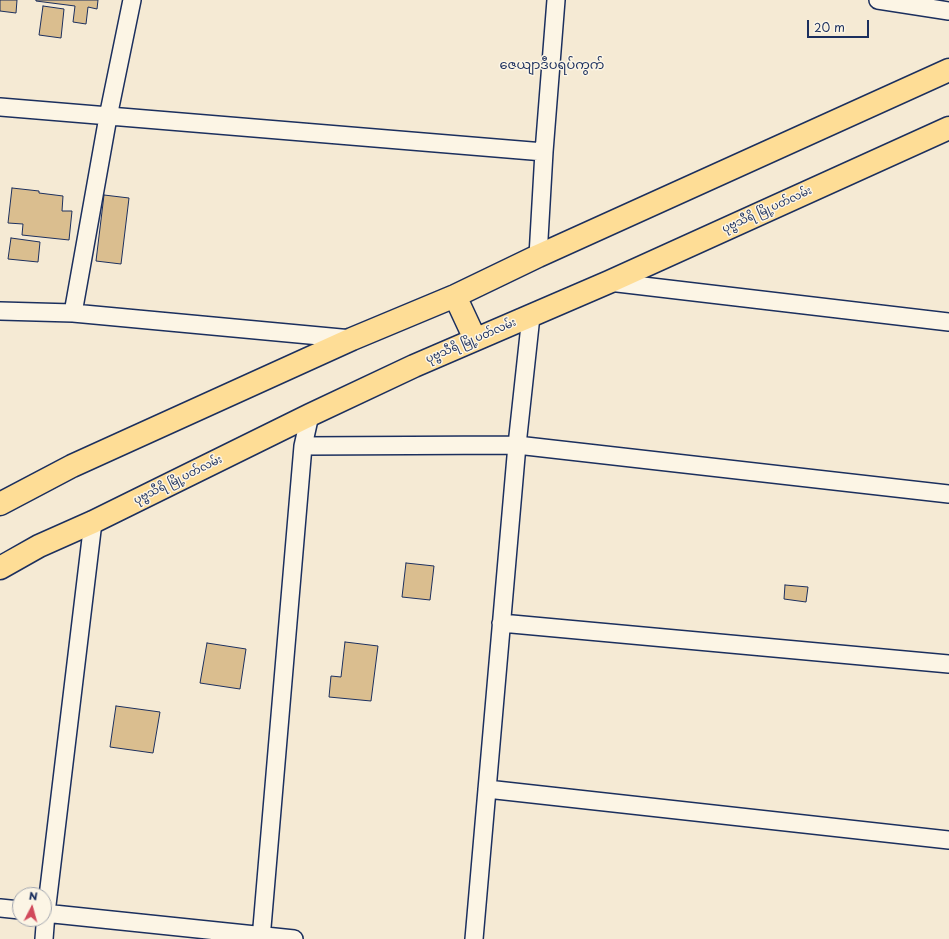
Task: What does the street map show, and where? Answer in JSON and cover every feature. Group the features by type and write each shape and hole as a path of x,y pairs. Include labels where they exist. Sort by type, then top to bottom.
{"main road":[{"path":"0,504 72,466 352,339 455,296 538,256 949,70"},
{"name":"ပုဗ္ဗသီရိ မြို့ပတ်လမ်း","path":"0,568 39,546 93,522 310,415 414,366 609,282 949,128"},
{"path":"455,296 475,339"}],"street":[{"path":"73,313 108,117 132,0"},
{"path":"538,256 544,152 556,0"},
{"path":"878,0 949,11"},
{"path":"0,107 544,152"},
{"path":"609,282 949,322"},
{"path":"0,311 73,313 352,339"},
{"path":"474,939 517,445 530,316"},
{"path":"261,937 303,446 310,415"},
{"path":"303,446 517,445 949,494"},
{"path":"48,887 93,522"},
{"path":"501,623 949,664"},
{"path":"487,789 949,840"},
{"path":"0,908 12,909"},
{"path":"52,914 261,937 294,939"},
{"path":"44,927 44,939"}],"building":[{"path":"0,0 17,0 16,13 0,11"},
{"path":"36,0 98,0 97,9 88,7 86,24 73,22 75,6"},
{"path":"43,6 64,9 61,38 39,35"},
{"path":"12,188 39,191 39,193 63,196 62,211 72,211 69,240 22,235 23,224 8,223"},
{"path":"104,195 129,198 121,264 96,261"},
{"path":"11,238 40,242 38,262 8,259"},
{"path":"406,563 434,566 430,600 402,597"},
{"path":"785,585 808,587 806,602 784,599"},
{"path":"345,642 378,646 371,701 329,697 331,676 341,677"},
{"path":"207,643 246,649 240,689 200,683"},
{"path":"116,706 160,712 153,753 110,747"}],"district":[{"name":"ဇေယျာဒီပရပ်ကွက်","path":"552,65"}]}
